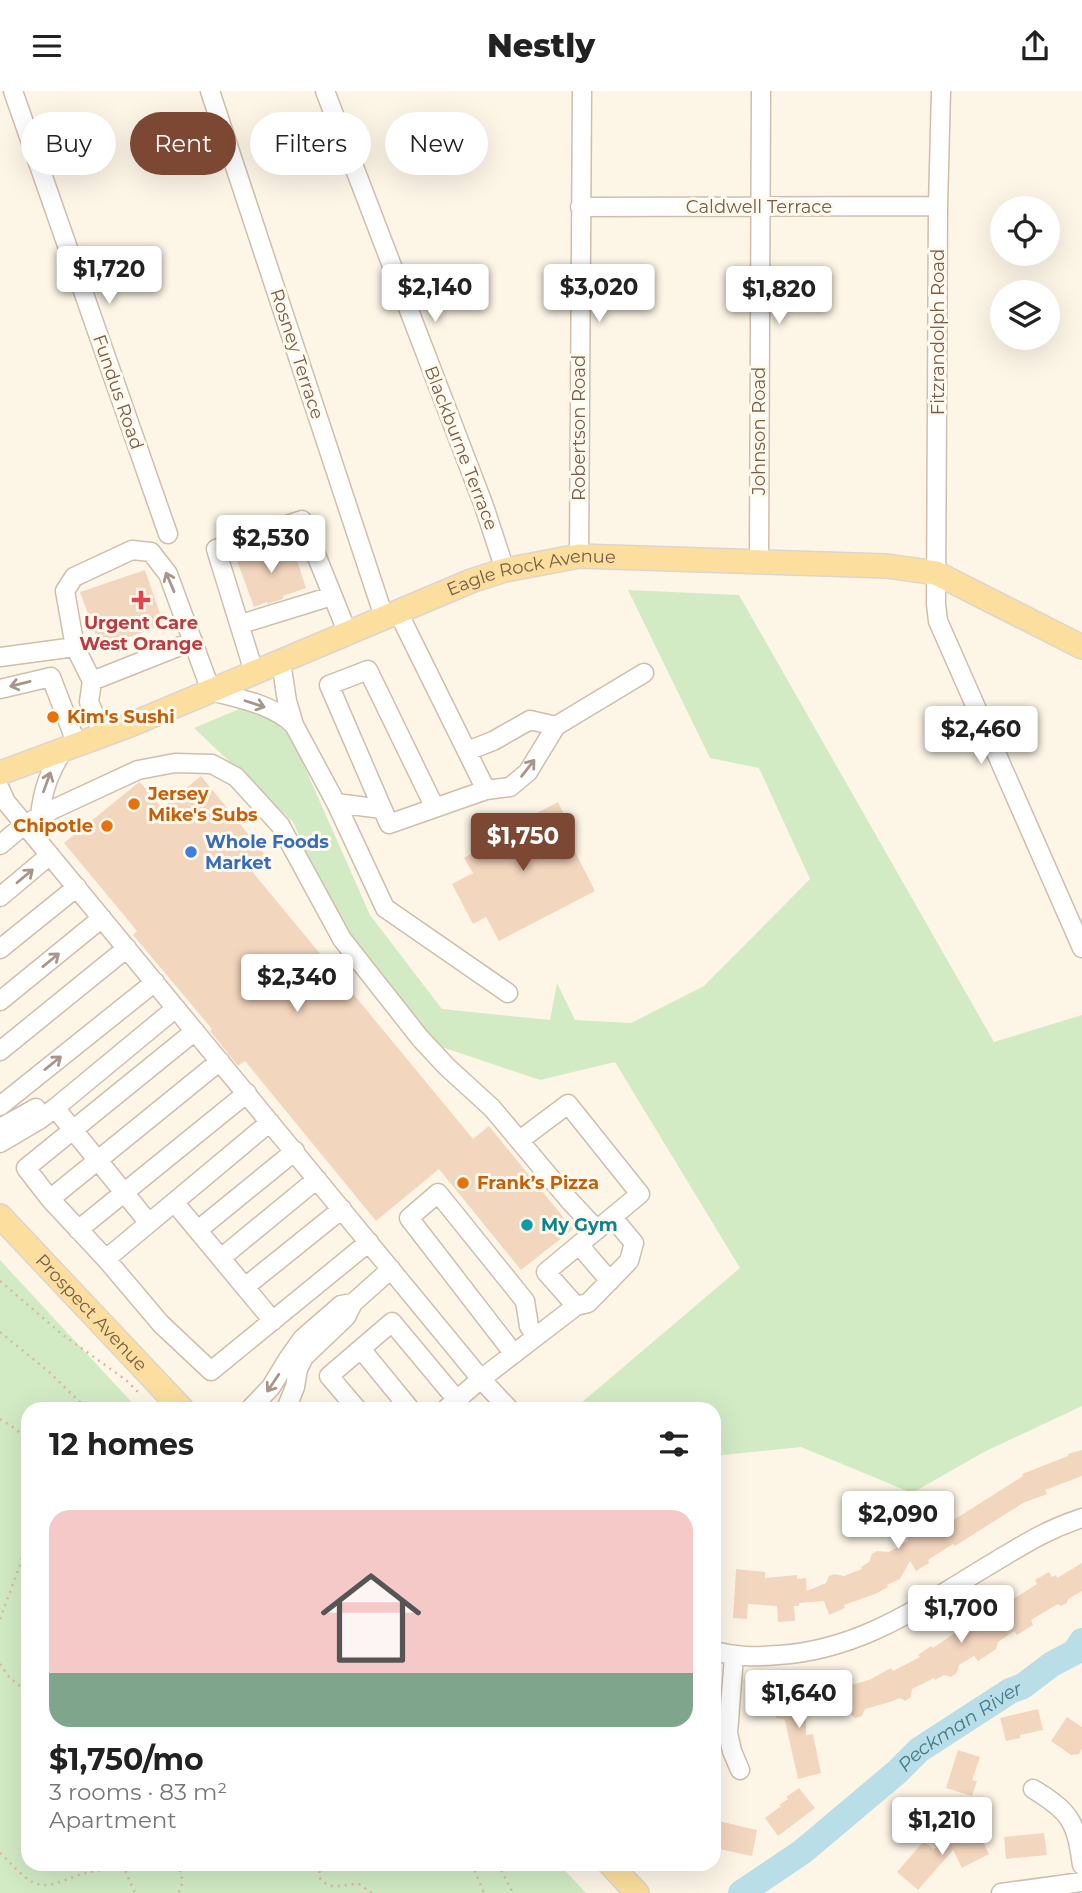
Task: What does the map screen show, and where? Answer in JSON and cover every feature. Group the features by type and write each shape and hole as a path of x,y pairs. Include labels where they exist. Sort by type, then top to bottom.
{"main road":[{"name":"Eagle Rock Avenue","path":"0,773 211,691 471,581 505,570 579,556 887,566 936,573 1082,647"},
{"name":"Prospect Avenue","path":"0,1216 175,1402"},
{"path":"617,1871 637,1893"}],"street":[{"name":"Fundus Road","path":"13,91 168,534"},
{"name":"Rosney Terrace","path":"210,91 391,614 486,790"},
{"name":"Blackburne Terrace","path":"325,91 484,506 505,570"},
{"name":"Robertson Road","path":"579,556 582,91"},
{"name":"Johnson Road","path":"759,561 761,91"},
{"name":"Fitzrandolph Road","path":"941,91 936,604 939,621 1082,948"},
{"name":"Caldwell Terrace","path":"580,207 938,206"},
{"path":"254,673 216,549 302,520 348,634"},
{"path":"103,735 89,702 92,681 75,647 65,591 74,577 132,550 151,552 168,574 211,691 284,715 294,725"},
{"path":"240,624 332,596"},
{"path":"92,681 193,641"},
{"path":"0,657 75,647"},
{"path":"281,662 294,725 336,803 385,908 508,993"},
{"path":"435,808 368,670 329,685 389,824 435,808 486,790 510,787 528,772 556,726 644,673"},
{"path":"0,689 51,677 64,712 70,747 47,780 42,799 0,845"},
{"path":"64,712 89,702"},
{"path":"467,751 493,741 530,720 556,726"},
{"path":"20,826 138,770 175,763 212,764 236,777 280,825 342,939 420,1038 492,1108 597,1230"},
{"path":"0,789 20,826 50,855 502,1402"},
{"path":"336,803 382,809"},
{"path":"0,897 50,855"},
{"path":"0,949 76,887"},
{"path":"0,1002 102,918"},
{"path":"0,1051 127,948"},
{"path":"0,1106 155,982"},
{"path":"2,1135 39,1120 55,1108 172,1004"},
{"path":"2,1135 172,1004"},
{"path":"195,1031 26,1168 50,1199 162,1324 211,1371 369,1242"},
{"path":"50,1199 220,1061"},
{"path":"78,1230 247,1094"},
{"path":"520,1140 568,1104 640,1194 546,1272 576,1306"},
{"path":"55,1108 149,1223"},
{"path":"106,1259 270,1122"},
{"path":"198,1230 295,1151"},
{"path":"221,1258 317,1179"},
{"path":"514,1354 409,1218 438,1193 525,1301 529,1326 536,1337"},
{"path":"174,1202 273,1321"},
{"path":"246,1287 342,1209"},
{"path":"453,1402 576,1306 588,1303 629,1261 634,1243 613,1218"},
{"path":"579,1245 610,1281"},
{"path":"289,1402 304,1357 346,1317 353,1303 391,1269"},
{"path":"257,1402 271,1387 302,1339 341,1305 353,1303"},
{"path":"351,1402 329,1376 392,1322 450,1402"},
{"path":"360,1349 404,1402"},
{"path":"721,1653 734,1656 800,1654 835,1647 898,1619 1032,1538 1082,1518"},
{"path":"734,1656 728,1733 740,1770"},
{"path":"1033,1789 1050,1799 1071,1818 1082,1865"},
{"path":"1001,1893 1082,1882"}],"path":[{"path":"0,1281 145,1398"},
{"path":"0,1332 49,1372 80,1402"},
{"path":"0,1419 21,1435"},
{"path":"0,1619 21,1561"},
{"path":"0,1664 21,1687"},
{"path":"0,1853 38,1885 101,1871"},
{"path":"125,1871 135,1893"},
{"path":"178,1893 182,1884 179,1871"},
{"path":"320,1871 320,1877 326,1884 341,1887 359,1884 372,1893"},
{"path":"475,1871 484,1893"},
{"path":"502,1871 513,1893"}],"green space":[{"path":"628,590 739,595 994,1042 1082,1015 1082,1406 984,1452 912,1493 801,1447 721,1455 721,1402 582,1402 740,1268 615,1062 540,1080 427,1042 346,944 293,822 194,728 251,704 291,736 370,915 442,1009 550,1020 557,983 575,1020 631,1023 704,986 810,879 759,768 710,758"},
{"path":"0,1260 132,1402 21,1402 21,1871 566,1871 586,1893 0,1893"}],"building":[{"path":"282,544 285,555 294,551 306,588 283,596 283,599 254,607 236,558"},
{"path":"145,570 164,625 100,647 80,592"},
{"path":"201,776 267,857 251,870 473,1139 489,1126 573,1229 521,1270 439,1169 376,1221 245,1061 238,1066 210,1031 212,1029 133,935 137,931 64,843 140,782 162,808"},
{"path":"558,802 575,841 571,844 595,891 499,941 486,917 473,924 452,884 473,873 464,858 478,849 473,842"},
{"path":"1082,1450 1082,1476 1045,1490 1047,1494 1023,1503 955,1546 953,1544 916,1571 910,1561 900,1579 875,1594 844,1605 845,1608 829,1615 824,1601 799,1603 799,1606 794,1606 795,1621 778,1622 777,1606 748,1604 747,1619 733,1618 736,1569 765,1572 765,1578 797,1575 797,1579 806,1578 807,1591 826,1583 829,1576 844,1576 862,1569 872,1554 877,1551 889,1552 908,1541 908,1535 914,1531 922,1532 930,1528 933,1533 1023,1476 1022,1474"},
{"path":"1082,1563 1082,1591 1068,1599 1067,1603 1061,1606 1058,1604 1031,1620 1033,1625 1017,1635 1014,1631 998,1642 996,1649 978,1661 974,1656 959,1665 957,1673 951,1677 944,1675 935,1680 934,1678 912,1689 911,1697 905,1701 900,1698 865,1709 862,1716 855,1718 850,1713 841,1716 832,1688 869,1680 891,1668 893,1671 1037,1584 1035,1580 1049,1572 1052,1577 1056,1575 1057,1578"},
{"path":"780,1686 806,1687 806,1696 811,1701 812,1708 806,1711 806,1735 813,1734 821,1773 798,1779 785,1721 776,1718"},
{"path":"1038,1709 1043,1730 1006,1741 1000,1718"},
{"path":"1067,1717 1082,1727 1082,1748 1079,1754 1071,1755 1051,1741"},
{"path":"958,1750 980,1757 972,1780 977,1781 972,1796 946,1788"},
{"path":"799,1788 815,1808 778,1836 765,1818"},
{"path":"721,1822 757,1830 752,1856 721,1849"},
{"path":"976,1828 989,1854 962,1868 953,1850 918,1890 897,1872 924,1841 933,1849"},
{"path":"1044,1833 1047,1855 1006,1859 1004,1837"}],"waterway":[{"name":"Peckman River","path":"741,1893 802,1852 897,1772 919,1750 1075,1652 1082,1641"}],"place":[{"name":"Urgent Care West Orange","path":"141,600"},
{"name":"Kim's Sushi","path":"53,717"},
{"name":"Jersey Mike's Subs","path":"134,804"},
{"name":"Chipotle","path":"107,826"},
{"name":"Whole Foods Market","path":"191,852"},
{"name":"Frank’s Pizza","path":"463,1183"},
{"name":"My Gym","path":"527,1225"}]}
